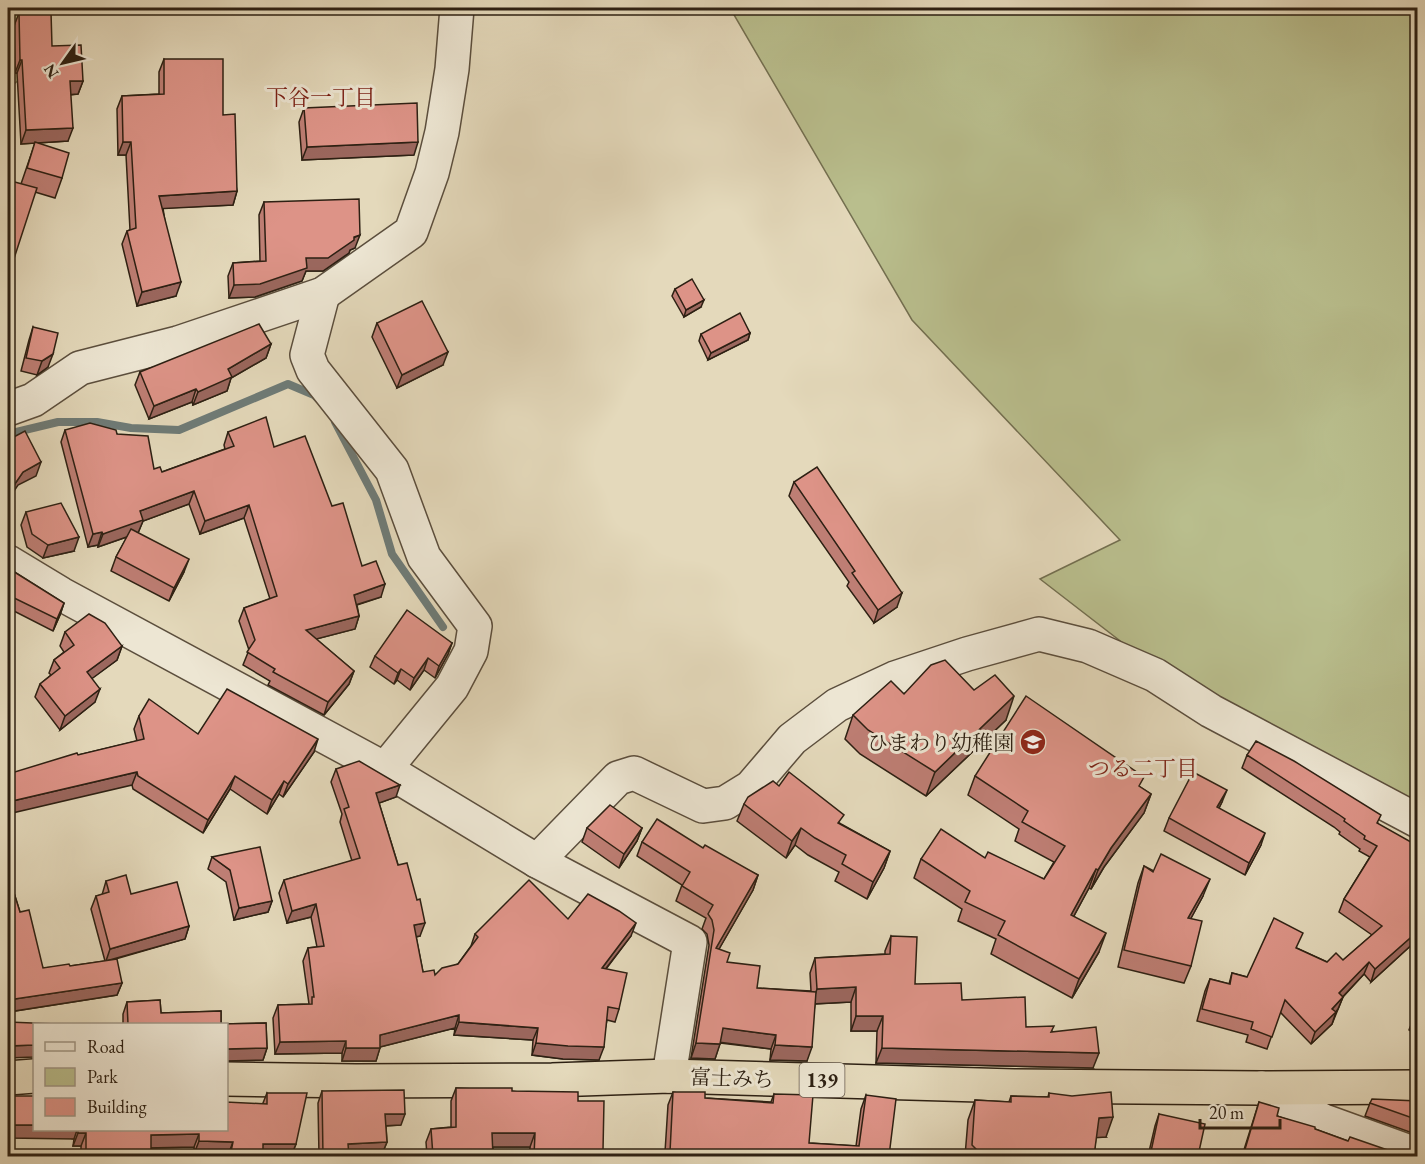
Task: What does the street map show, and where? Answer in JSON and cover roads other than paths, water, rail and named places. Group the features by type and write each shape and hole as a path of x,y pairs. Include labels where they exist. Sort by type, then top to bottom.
{"highway":[{"path":"8,1078 33,1076"},
{"name":"富士みち","path":"228,1079 552,1080 669,1076 1014,1086 1418,1087"}],"street":[{"path":"8,409 33,400 80,368 178,344 323,294 411,232 432,173 442,132 452,69 457,8"},
{"path":"323,294 307,355 313,370 392,470 424,557 475,626 471,651 452,687 385,769"},
{"path":"8,562 61,594 385,769 537,861 690,942 669,1076"},
{"path":"537,861 618,778 634,773 703,806 725,803 751,787 792,739 837,705 895,678 967,654 1039,634 1088,646 1155,675 1211,711 1418,821"},
{"path":"1261,1088 1323,1121 1418,1155"}],"waterway":[{"path":"8,434 58,422 97,422 131,428 179,430 288,384 314,395 319,400"},
{"path":"335,422 376,500 392,554 443,627"}],"place":[{"name":"ひまわり幼稚園","path":"1033,742"}],"district":[{"name":"下谷一丁目","path":"321,97"},
{"name":"つる二丁目","path":"1143,768"}]}
